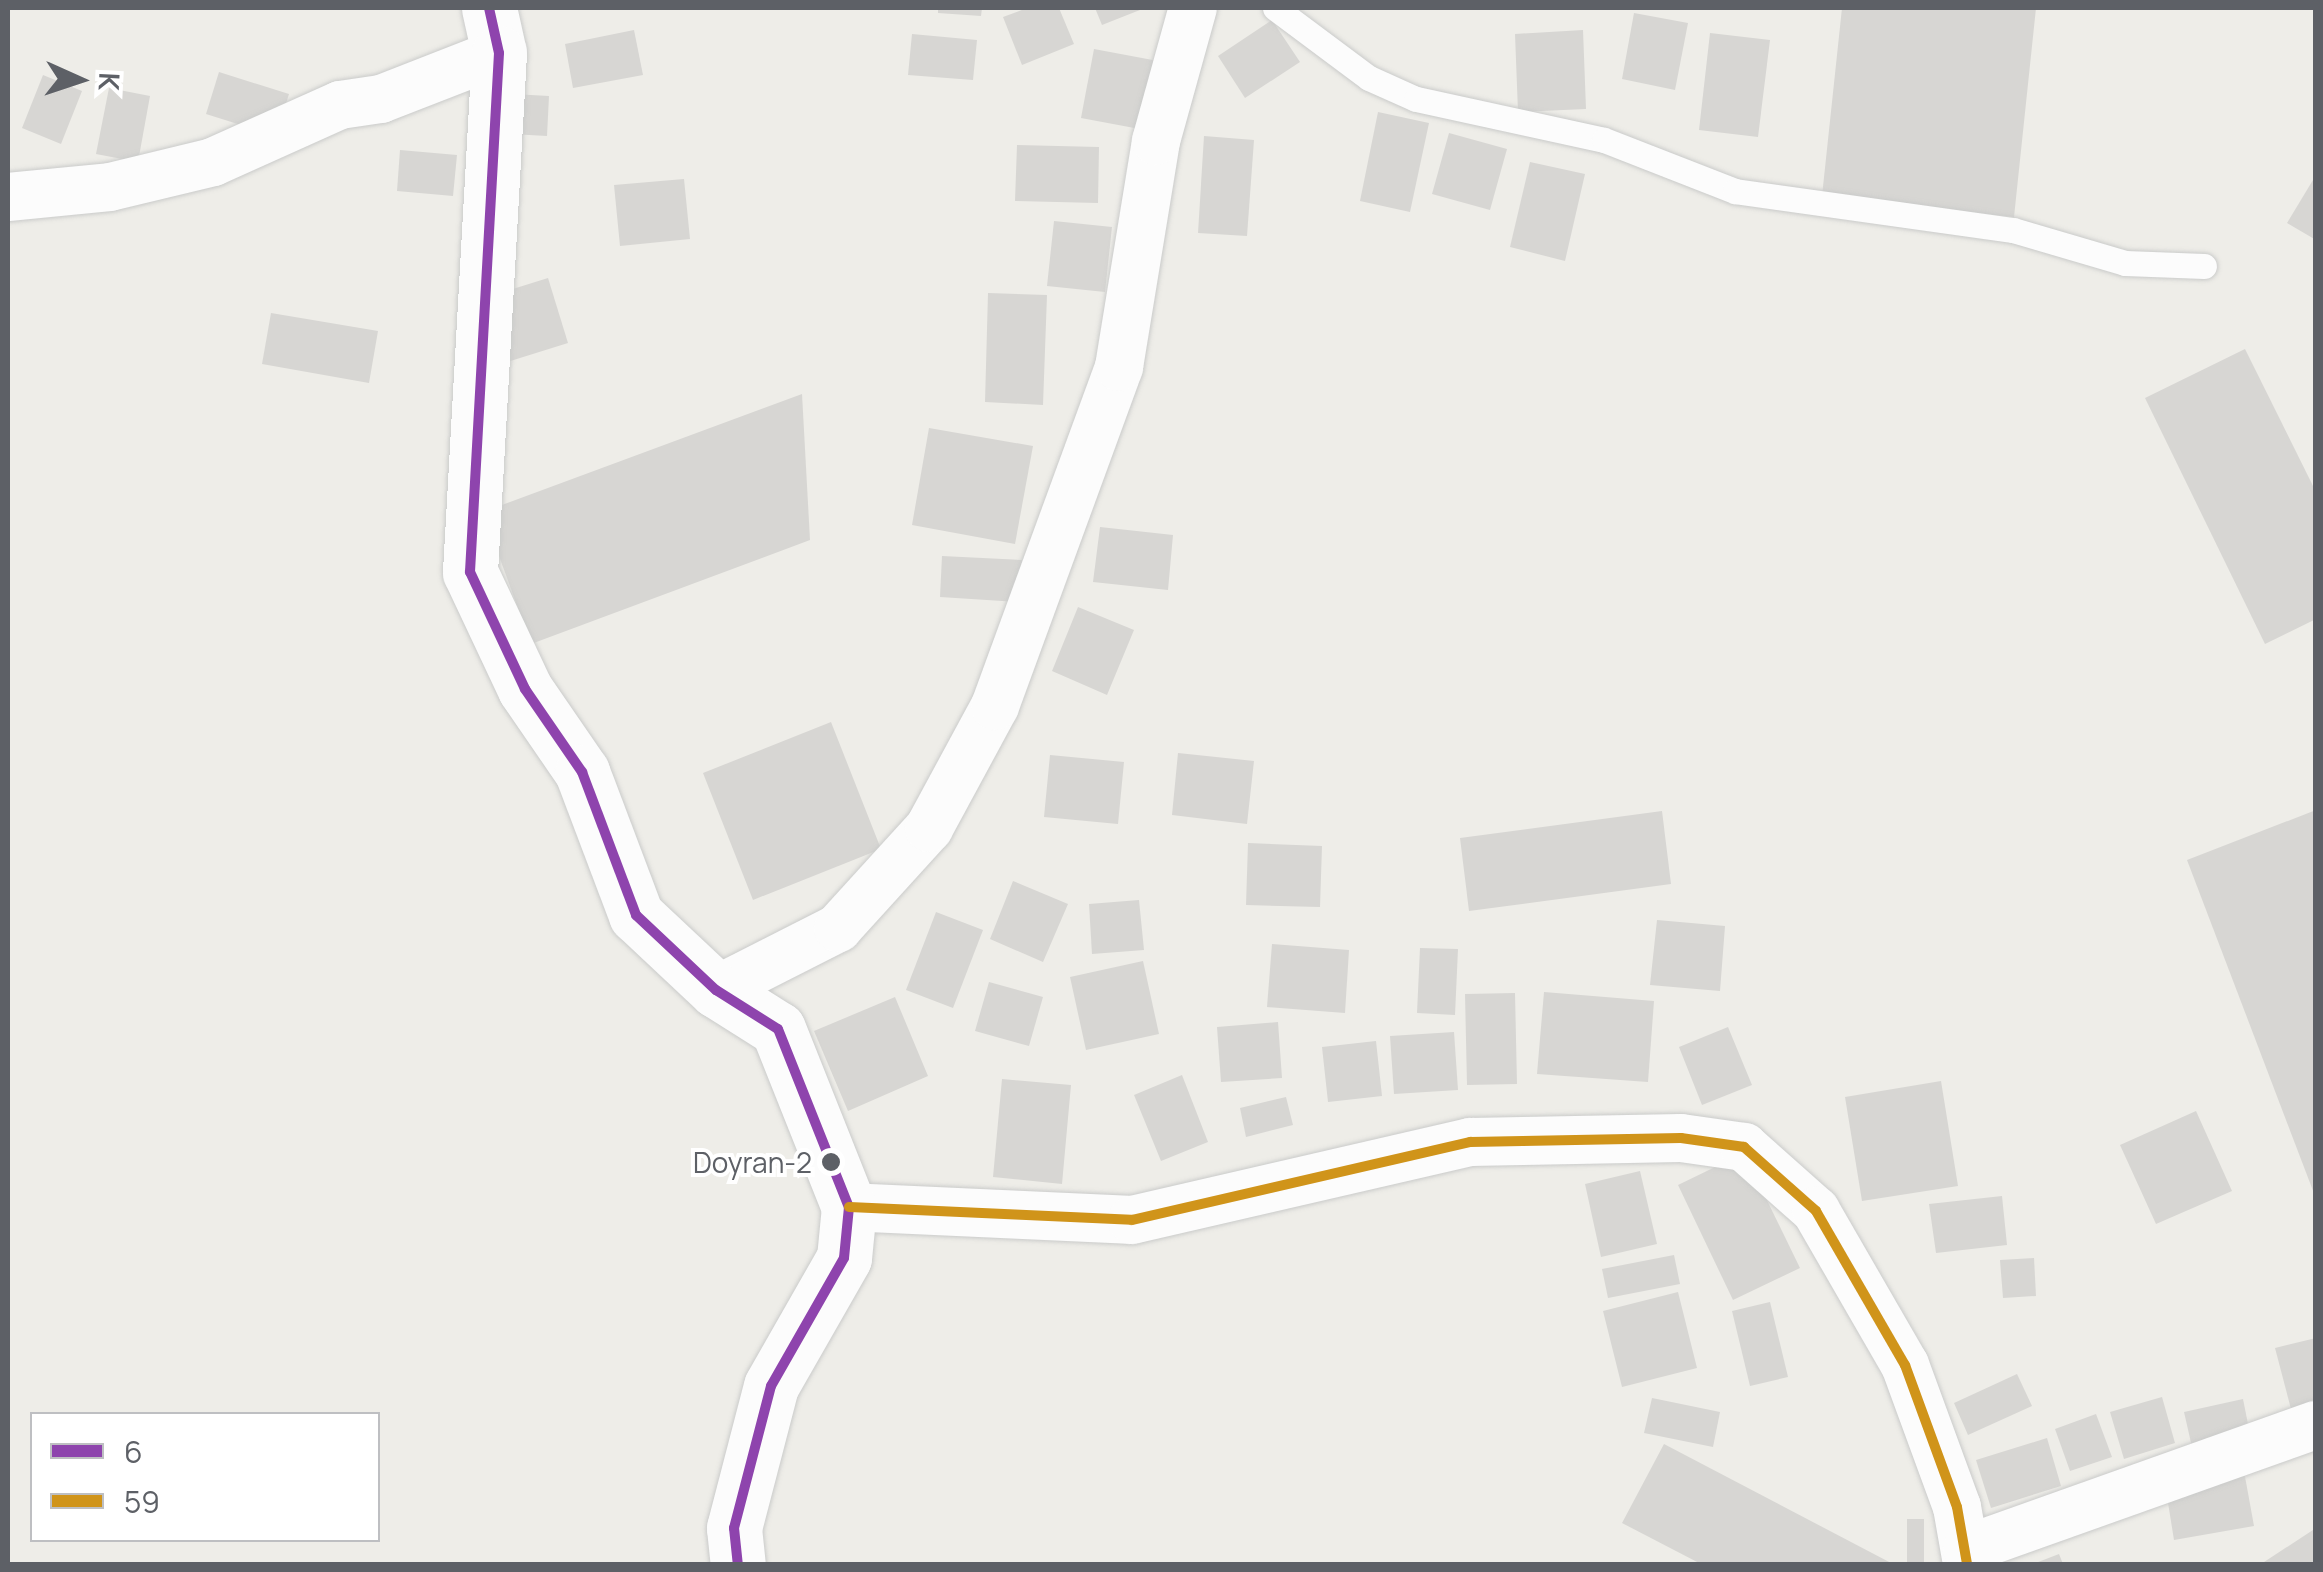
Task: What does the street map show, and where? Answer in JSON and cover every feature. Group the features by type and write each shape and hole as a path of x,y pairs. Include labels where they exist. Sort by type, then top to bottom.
{"street":[{"path":"716,990 838,928 929,828 994,706 1119,367 1156,142 1192,8"},
{"path":"494,30 470,572 525,690 582,772 636,915 716,990 778,1029 849,1207 844,1258 771,1386 734,1528 738,1564"},
{"path":"8,196 110,186 213,162 340,105 381,99 494,30"},
{"path":"849,1207 1132,1220 1470,1142 1681,1138 1744,1147 1816,1211 1905,1366 1967,1557 2152,1476 2316,1425"}],"lane":[{"path":"1276,8 1369,78 1416,99 1604,140 1735,192 1996,226 2125,263 2204,266"}],"building":[{"path":"938,8 982,8 981,16 938,13"},
{"path":"1027,8 1059,8 1074,44 1022,65 1003,17"},
{"path":"1095,8 1145,8 1102,25"},
{"path":"1842,8 2036,8 2014,217 1822,196"},
{"path":"1634,13 1688,23 1675,90 1622,79"},
{"path":"1272,20 1300,62 1245,98 1218,56"},
{"path":"634,30 643,75 573,88 565,44"},
{"path":"1583,30 1586,109 1518,112 1515,34"},
{"path":"1710,33 1770,40 1758,137 1699,130"},
{"path":"912,34 977,40 973,80 908,75"},
{"path":"1094,49 1158,61 1145,130 1081,118"},
{"path":"219,72 289,94 276,136 206,114"},
{"path":"43,75 82,91 61,144 22,128"},
{"path":"109,88 150,96 138,162 96,154"},
{"path":"513,94 549,96 547,136 511,134"},
{"path":"1378,112 1429,123 1410,212 1360,201"},
{"path":"1449,133 1507,149 1490,210 1432,194"},
{"path":"1204,136 1254,140 1247,236 1198,233"},
{"path":"1017,145 1099,147 1098,203 1015,201"},
{"path":"400,150 457,155 453,196 397,191"},
{"path":"1530,162 1585,174 1565,261 1510,247"},
{"path":"2316,175 2316,240 2287,223"},
{"path":"684,179 690,239 620,246 614,185"},
{"path":"1054,221 1112,227 1105,292 1047,286"},
{"path":"548,278 568,343 507,362 487,297"},
{"path":"988,293 1047,295 1043,405 985,402"},
{"path":"271,313 378,331 369,383 262,364"},
{"path":"2245,349 2316,492 2316,619 2265,644 2145,398"},
{"path":"802,394 810,540 531,644 483,512"},
{"path":"929,428 1033,446 1015,544 912,525"},
{"path":"1100,527 1173,535 1168,590 1093,582"},
{"path":"942,556 1022,560 1020,602 940,597"},
{"path":"1078,607 1134,630 1107,695 1052,671"},
{"path":"831,722 881,849 753,900 703,773"},
{"path":"1178,753 1254,761 1247,824 1172,815"},
{"path":"1050,755 1124,762 1118,824 1044,817"},
{"path":"2316,810 2316,1196 2315,1196 2187,860"},
{"path":"1662,811 1671,884 1469,911 1460,838"},
{"path":"1248,843 1322,846 1320,907 1246,905"},
{"path":"1013,881 1068,904 1043,962 990,939"},
{"path":"1139,900 1144,950 1092,954 1089,904"},
{"path":"936,912 983,930 953,1008 906,990"},
{"path":"1657,920 1725,926 1720,991 1650,985"},
{"path":"1272,944 1349,950 1345,1013 1267,1007"},
{"path":"1420,948 1458,949 1455,1015 1417,1013"},
{"path":"1143,961 1159,1034 1086,1050 1070,977"},
{"path":"989,982 1043,997 1029,1046 975,1031"},
{"path":"1544,992 1654,1001 1648,1082 1537,1074"},
{"path":"1515,993 1517,1084 1467,1085 1465,994"},
{"path":"895,997 928,1076 848,1111 814,1031"},
{"path":"1278,1022 1282,1078 1221,1082 1217,1027"},
{"path":"1728,1027 1752,1085 1702,1105 1679,1047"},
{"path":"1454,1032 1458,1090 1394,1094 1390,1036"},
{"path":"1376,1041 1382,1096 1328,1102 1322,1047"},
{"path":"1182,1075 1208,1142 1161,1161 1134,1095"},
{"path":"1002,1079 1071,1085 1062,1184 993,1177"},
{"path":"1941,1081 1958,1186 1862,1201 1845,1097"},
{"path":"1286,1097 1293,1125 1246,1137 1240,1108"},
{"path":"2196,1111 2232,1191 2156,1224 2120,1145"},
{"path":"1744,1153 1800,1268 1733,1300 1678,1185"},
{"path":"1640,1171 1657,1244 1601,1257 1585,1184"},
{"path":"2002,1196 2007,1245 1936,1253 1929,1204"},
{"path":"1674,1255 1680,1284 1608,1298 1602,1269"},
{"path":"2034,1258 2036,1296 2003,1298 2000,1260"},
{"path":"1678,1292 1697,1368 1622,1387 1603,1311"},
{"path":"1770,1302 1788,1377 1750,1386 1732,1311"},
{"path":"2316,1338 2316,1403 2291,1409 2275,1348"},
{"path":"2017,1374 2032,1406 1968,1435 1954,1403"},
{"path":"2162,1397 2175,1443 2124,1459 2110,1412"},
{"path":"1652,1398 1720,1412 1713,1447 1644,1433"},
{"path":"2243,1399 2250,1434 2192,1447 2184,1412"},
{"path":"2096,1414 2112,1457 2070,1471 2055,1429"},
{"path":"2047,1438 2061,1486 1991,1508 1976,1460"},
{"path":"1664,1444 1893,1564 1701,1564 1622,1523"},
{"path":"2244,1471 2254,1526 2174,1540 2165,1484"},
{"path":"1907,1519 1924,1519 1924,1564 1907,1564"},
{"path":"2316,1528 2316,1564 2261,1564"},
{"path":"2059,1554 2063,1564 2033,1564"}],"transit line":[{"name":"6","path":"489,8 499,53 470,572 525,689 582,772 636,915 716,990 778,1029 849,1207 844,1258 771,1386 734,1528 738,1564"},
{"name":"59","path":"849,1207 1132,1220 1470,1142 1681,1138 1744,1147 1816,1211 1905,1365 1957,1507 1967,1564"}],"place":[{"name":"Doyran-2","path":"831,1162"}]}
